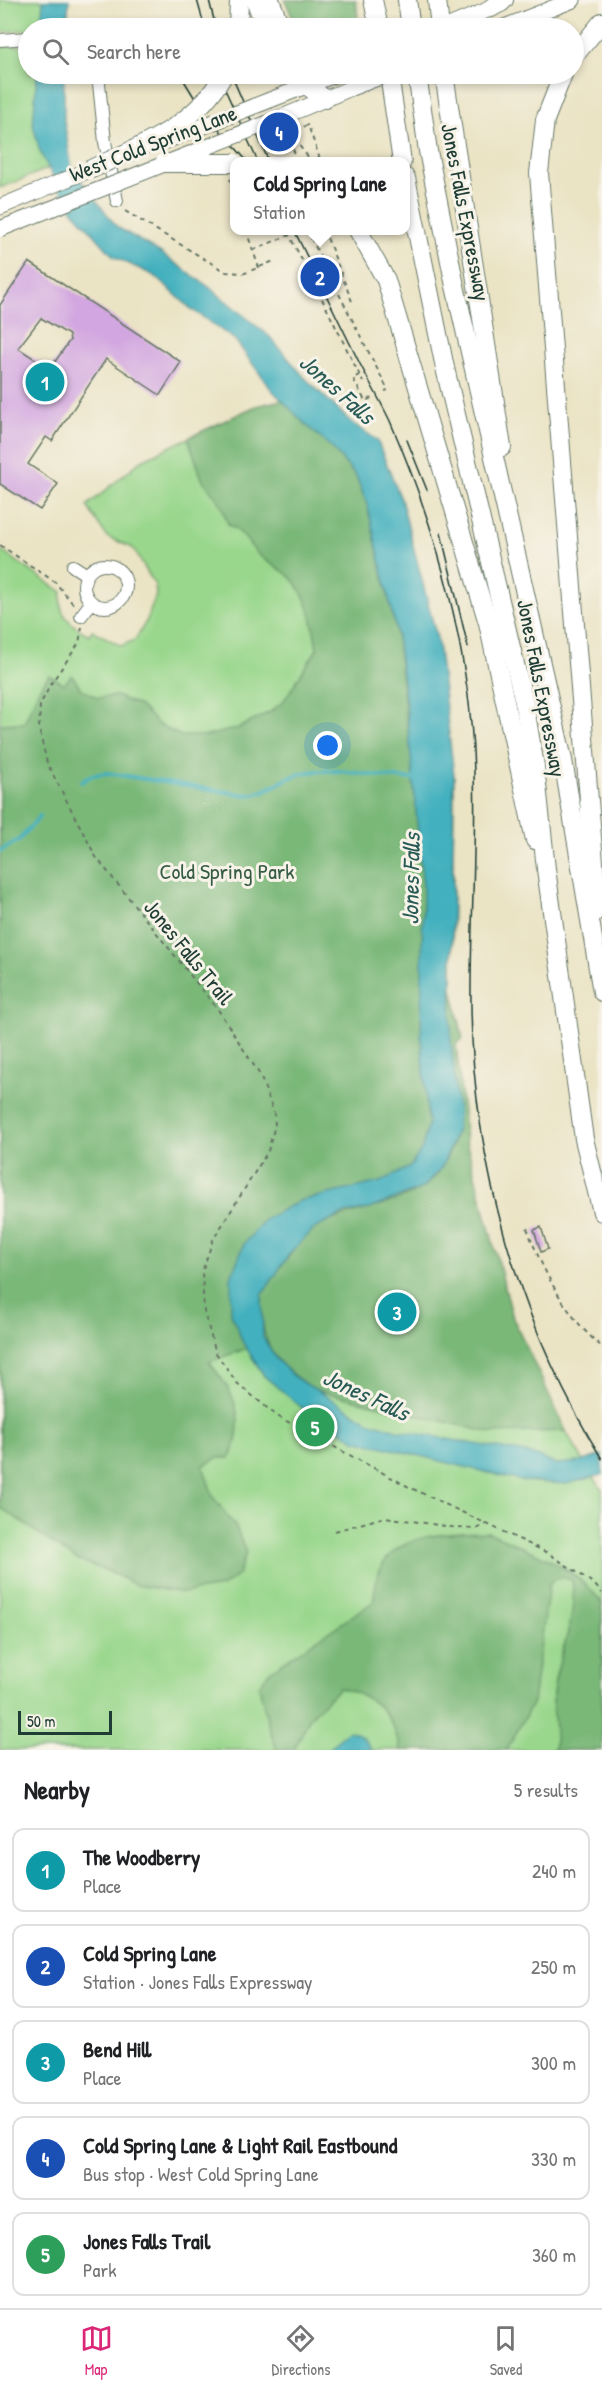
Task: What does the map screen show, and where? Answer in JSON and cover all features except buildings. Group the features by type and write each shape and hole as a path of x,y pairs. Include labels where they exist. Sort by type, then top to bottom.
{"highway":[{"path":"255,0 262,18"},
{"path":"270,0 277,18"},
{"path":"373,0 377,18"},
{"path":"380,0 382,18"},
{"path":"407,0 410,18"},
{"path":"437,0 439,18"},
{"path":"584,43 602,22"},
{"path":"89,170 173,129 207,100 217,84"},
{"path":"294,84 296,89 325,99"},
{"path":"390,84 401,157"},
{"name":"Jones Falls Expressway","path":"419,84 432,171 453,275 553,707 585,900 592,920 602,992"},
{"path":"446,84 520,565"},
{"path":"559,84 545,120 539,173 596,888 592,920"},
{"path":"164,163 230,163"},
{"name":"Jones Falls Expressway","path":"410,202 445,368 524,702 535,766 546,869 584,1139 602,1212"},
{"path":"360,235 386,280 488,623 533,836 546,869"}],"main road":[{"path":"468,18 511,0"},
{"path":"527,18 573,0"},
{"name":"West Cold Spring Lane","path":"0,207 310,84"},
{"name":"West Cold Spring Lane","path":"0,229 362,84"}],"street":[{"path":"0,40 18,39"},
{"path":"99,84 105,142 117,201"},
{"path":"107,565 118,570 125,579 125,591 119,602 103,607 91,603 85,593 87,575 95,567 107,565"},
{"path":"73,566 87,575"},
{"path":"79,614 91,603"}],"path":[{"path":"296,157 287,132 308,124 319,157"},
{"path":"290,141 294,139 308,157"},
{"path":"117,201 127,213 226,272 245,273 274,261"},
{"path":"247,235 259,268"},
{"path":"253,250 289,235 317,289"},
{"path":"326,235 352,304"},
{"path":"311,238 330,276"},
{"path":"339,294 388,390 385,391"},
{"path":"322,299 363,382"},
{"path":"360,375 353,378 365,401 374,397"},
{"path":"0,545 55,582 63,589 79,614"},
{"name":"Jones Falls Trail","path":"79,614 82,634 79,643 52,682 40,705 39,729 47,763 96,857 219,1011 260,1075 274,1113 275,1125 268,1151 213,1240 202,1272 202,1304 216,1353 237,1383 277,1416 409,1487 562,1561 602,1593"},
{"path":"527,1228 537,1256 565,1302 587,1332 602,1347"},
{"path":"335,1531 385,1517 458,1528 476,1529 486,1524"}],"green space":[{"path":"0,0 51,0 48,18 18,18 18,30 0,32"},
{"path":"285,0 356,0 358,18 293,18"},
{"path":"18,46 18,84 49,84 62,163 0,188 0,47"},
{"path":"282,400 305,425 367,504 396,630 454,775 451,1042 458,1111 475,1202 502,1292 539,1380 573,1444 602,1490 602,1750 0,1750 0,550 62,592 63,613 77,628 89,635 92,630 121,646 135,640 147,620 156,595 155,585 133,548 107,537 87,506 142,460 256,406"},
{"name":"Cold Spring Park","path":"282,400 332,448 356,476 367,504 396,630 408,732 454,775 452,988 463,1039 456,1044 466,1141 513,1318 566,1431 491,1433 315,1390 294,1376 278,1360 267,1341 261,1311 262,1294 298,1244 317,1227 343,1216 398,1200 431,1181 449,1153 457,1121 457,1111 435,1163 330,1206 262,1254 259,1344 209,1362 228,1387 235,1405 238,1425 234,1448 229,1458 217,1458 203,1466 213,1497 236,1527 246,1553 238,1575 222,1587 183,1593 136,1585 108,1571 77,1560 0,1507 0,724 24,723 38,691 49,675 64,684 72,675 81,689 98,698 116,696 140,706 159,725 181,736 206,736 239,728 270,712 283,702 317,649 309,609 301,591 288,575 261,556 241,533 228,524 221,504 202,479 188,438 256,406"},
{"path":"488,1532 551,1560 579,1579 602,1604 602,1750 554,1750 553,1695 558,1666 570,1624 573,1596 572,1581 562,1577 549,1585 533,1702 507,1750 401,1750 387,1716 380,1708 363,1696 339,1688 310,1717 294,1750 277,1750 259,1686 270,1671 373,1602 380,1570 388,1557 399,1547 443,1534"}],"water":[{"path":"43,0 69,0 68,18 42,18"},
{"name":"Jones Falls","path":"36,84 64,84 64,120 72,169 117,227 161,253 209,287 269,336 306,379 352,423 377,440 401,499 438,642 454,775 451,1042 458,1111 457,1129 442,1167 424,1187 369,1209 343,1214 314,1229 290,1253 262,1295 263,1337 277,1360 296,1378 368,1421 397,1430 531,1454 556,1464 580,1462 602,1455 602,1475 566,1484 522,1481 355,1440 301,1407 264,1376 243,1343 231,1313 231,1277 244,1244 265,1219 299,1201 380,1182 410,1167 422,1149 428,1124 421,1034 423,887 406,705 396,630 367,504 356,476 332,448 271,389 235,340 191,309 155,276 114,257 68,205 40,152 33,125"},
{"path":"348,1731 362,1737 372,1750 328,1750"}],"waterway":[{"path":"81,782 92,775 107,773 246,795 254,794 309,772 336,771 415,779"},
{"path":"0,851 19,840 40,816"}],"tram line":[{"path":"197,0 202,18"},
{"path":"209,0 214,18"},
{"path":"186,84 202,110 244,157"},
{"path":"223,84 256,157"},
{"path":"235,84 267,157"},
{"path":"296,235 390,421 416,486 447,586 467,688 474,766 471,1004 480,1123 491,1182 524,1297 547,1353 602,1459"},
{"path":"407,440 427,490"},
{"path":"441,533 468,647"}],"place":[{"name":"Cold Spring Lane & Light Rail Eastbound","path":"279,132"},
{"name":"Cold Spring Lane","path":"320,277"},
{"name":"The Woodberry","path":"45,382"},
{"name":"Bend Hill","path":"397,1312"},
{"name":"Jones Falls Trail","path":"315,1427"}]}
